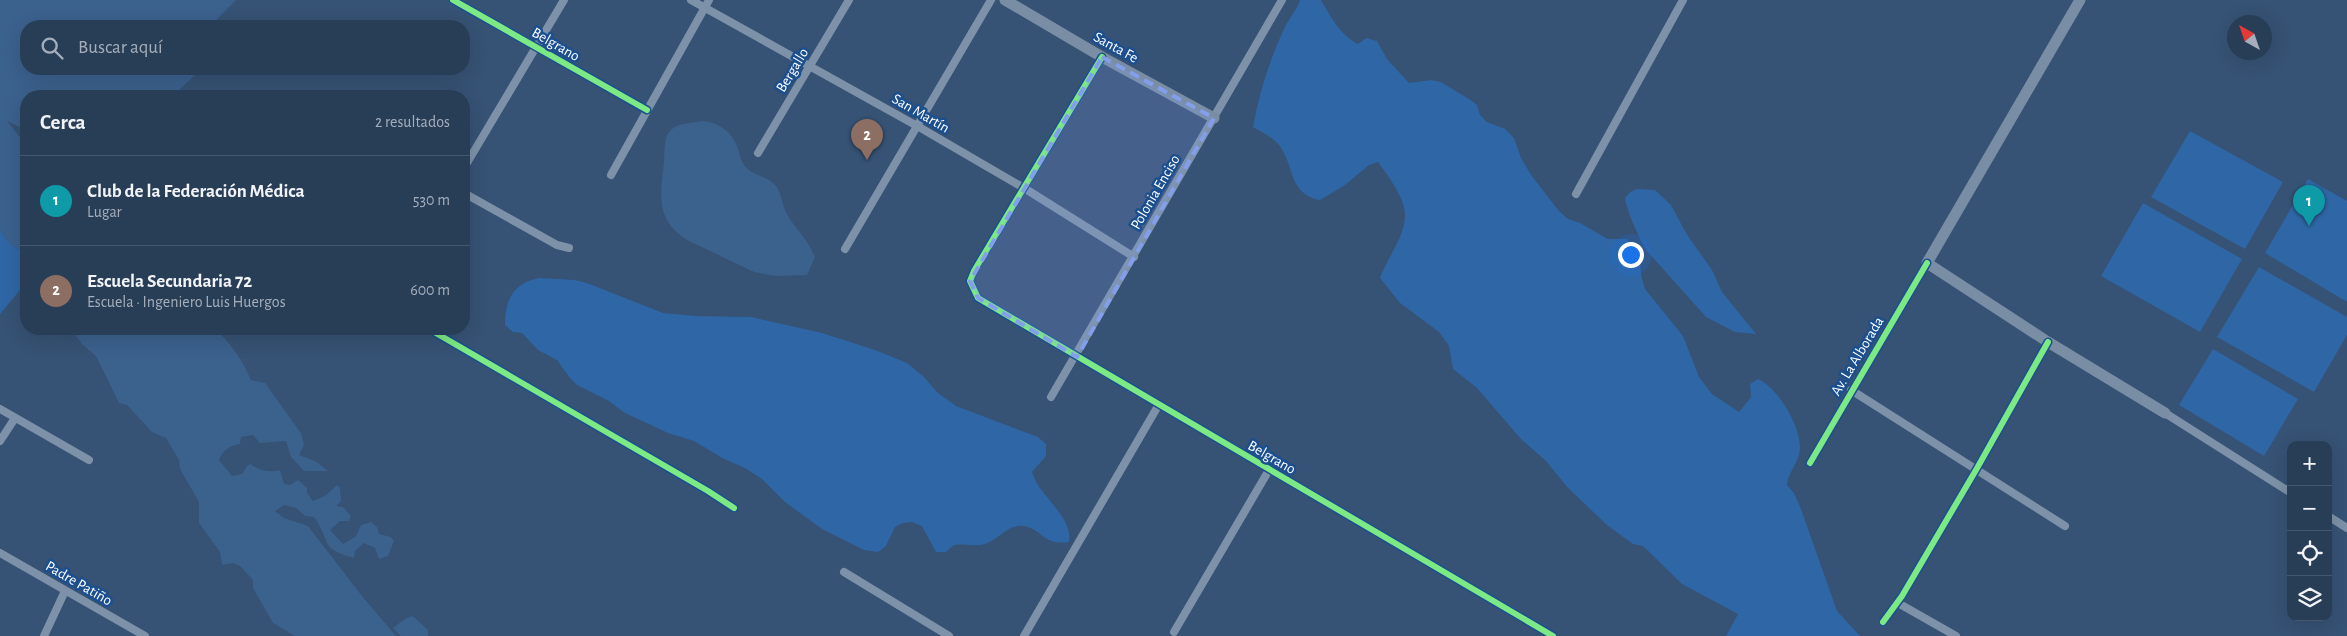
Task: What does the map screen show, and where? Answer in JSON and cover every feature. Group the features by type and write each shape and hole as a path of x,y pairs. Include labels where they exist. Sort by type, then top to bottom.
{"main road":[{"name":"Santa Fe","path":"1006,0 1102,57 1214,118"},
{"name":"Av. La Alborada","path":"1928,263 2080,0"},
{"path":"1928,263 2048,342 2165,413"}],"street":[{"name":"Belgrano","path":"454,0 647,110"},
{"path":"470,158 564,0"},
{"name":"San Martín","path":"691,0 919,127 1024,188 1134,257"},
{"path":"611,175 709,0"},
{"name":"Bergallo","path":"758,153 849,0"},
{"path":"845,249 919,127 991,0"},
{"name":"Polonia Enciso","path":"1051,397 1077,357 1282,0"},
{"path":"1576,194 1683,0"},
{"path":"1024,188 1102,57"},
{"name":"Belgrano","path":"1024,188 974,270 970,281 978,298 1158,406 1553,636"},
{"path":"470,195 557,245 569,248"},
{"name":"Av. La Alborada","path":"1810,463 1851,390 1928,263"},
{"path":"439,335 708,490 734,508"},
{"path":"1883,622 1898,603 2048,342"},
{"path":"1851,390 2065,526"},
{"path":"1024,636 1158,406"},
{"path":"0,409 90,460"},
{"path":"2165,413 2287,490"},
{"path":"0,441 15,418"},
{"path":"1174,632 1269,470"},
{"path":"2332,519 2347,528"},
{"name":"Padre Patiño","path":"0,553 145,636"},
{"path":"844,572 949,636"},
{"path":"44,636 65,591"},
{"path":"1898,603 1956,636"}],"highlighted area":[{"path":"1102,57 1214,118 1077,357 978,298 970,281"}],"shaded area":[{"path":"0,0 236,0 217,20 20,20 20,75 195,75 179,90 20,90 20,127 7,121 20,137 20,250 11,245 0,230"},
{"path":"1300,0 1321,0 1341,31 1358,44 1366,38 1377,41 1387,59 1409,83 1431,80 1441,82 1469,99 1477,105 1480,115 1487,122 1505,129 1514,138 1521,158 1531,175 1559,211 1568,219 1580,223 1608,239 1627,239 1640,258 1641,275 1645,289 1683,336 1699,377 1712,394 1739,412 1751,397 1750,384 1758,379 1781,399 1796,429 1800,448 1787,485 1794,493 1801,509 1837,611 1860,636 1726,636 1738,614 1682,584 1643,546 1633,544 1607,525 1568,488 1546,461 1521,439 1477,388 1453,369 1449,346 1439,332 1400,303 1380,278 1402,233 1405,210 1400,195 1378,162 1369,165 1345,185 1320,200 1310,197 1298,186 1276,141 1253,127 1258,101 1270,63 1285,27"},
{"path":"701,121 720,126 730,134 746,167 768,179 777,187 784,208 815,257 807,275 776,276 754,272 687,240 676,232 669,223 664,214 661,195 667,135 675,127 682,124"},
{"path":"2190,131 2283,182 2245,249 2151,197"},
{"path":"2308,179 2347,201 2347,302 2265,253"},
{"path":"1637,189 1655,190 1671,205 1686,233 1712,270 1722,292 1756,334 1735,332 1706,317 1647,251 1634,225 1625,198 1630,192"},
{"path":"2143,203 2242,259 2200,332 2101,276"},
{"path":"0,230 11,245 20,250 20,290 0,314"},
{"path":"2259,267 2347,317 2347,335 2314,392 2217,337"},
{"path":"539,278 575,280 587,283 663,313 751,317 822,333 875,350 907,363 923,376 938,393 956,406 1038,437 1046,444 1046,456 1032,472 1041,490 1066,523 1069,532 1069,542 1060,543 1053,541 1029,527 1018,526 1013,527 985,544 954,545 946,552 936,552 922,526 912,522 903,523 895,527 886,546 878,552 864,550 822,529 785,502 762,479 745,468 724,459 694,441 668,433 625,413 609,401 577,385 557,360 538,350 522,333 513,332 505,325 509,300 517,288 530,280"},
{"path":"75,335 222,335 236,352 251,380 265,383 301,433 304,445 299,455 315,461 328,471 304,471 291,457 286,441 260,443 253,435 241,437 240,444 227,449 219,460 232,476 242,474 248,465 251,464 264,471 280,470 284,484 290,485 298,480 307,488 307,493 313,501 325,496 337,485 340,488 341,501 336,506 343,507 351,516 349,521 340,521 330,530 343,544 356,536 361,525 371,522 377,527 379,534 391,537 394,541 388,556 379,559 375,548 364,543 355,551 354,558 335,551 330,547 314,517 305,516 296,508 284,505 275,511 284,518 308,526 362,596 396,636 295,636 273,623 253,588 253,580 240,566 233,563 222,565 220,552 199,523 199,502 180,469 179,460 166,438 152,432 127,405 119,403 96,356 82,344"},
{"path":"2213,349 2298,399 2264,456 2179,405"},
{"path":"413,616 428,630 428,636 401,636 393,628 406,618"}],"cycle path":[{"path":"453,0 647,110"},
{"path":"1102,57 974,271 970,281 978,298 1553,636"},
{"path":"1810,463 1927,263"},
{"path":"439,335 734,508"},
{"path":"1883,622 1902,596 2048,342"}],"place":[{"name":"Escuela Secundaria 72","path":"867,160"},
{"name":"Club de la Federación Médica","path":"2309,226"}]}
